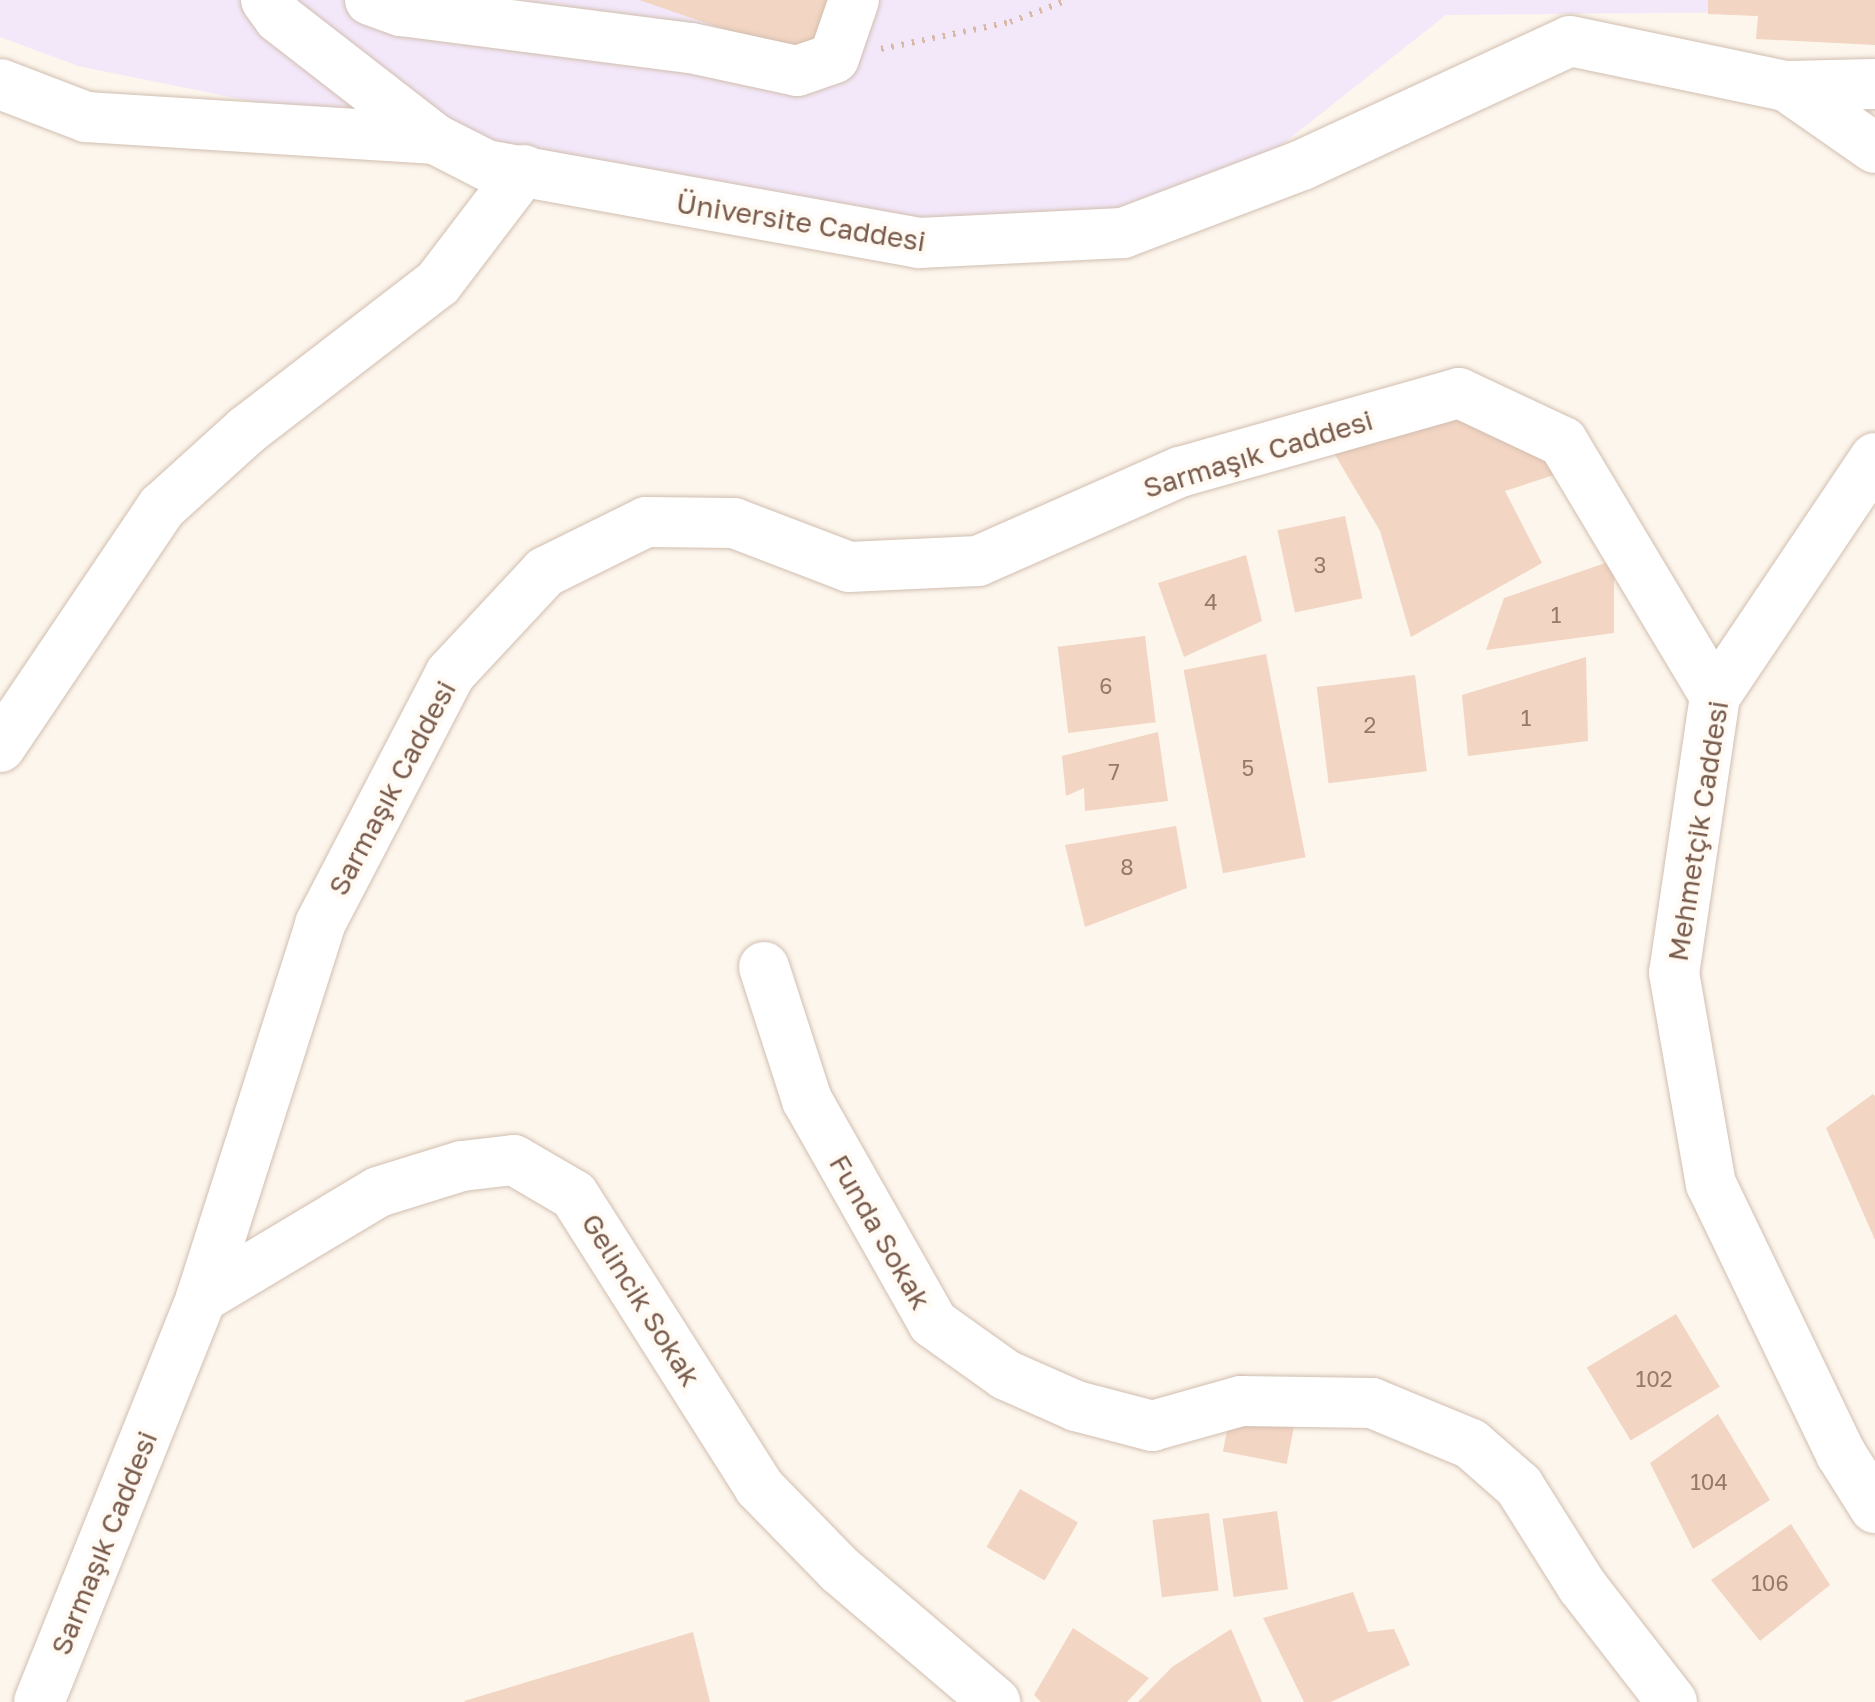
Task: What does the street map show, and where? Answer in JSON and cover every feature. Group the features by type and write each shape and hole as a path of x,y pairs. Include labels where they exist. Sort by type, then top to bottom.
{"street":[{"path":"266,0 279,18 434,139"},
{"path":"370,0 400,11 691,48 797,70 834,58 854,0"},
{"name":"Üniversite Caddesi","path":"0,84 86,117 434,139 486,166 919,244 1123,233 1302,165 1568,20 1786,86 1875,84"},
{"path":"1786,86 1875,148"},
{"path":"0,748 162,507 247,430 438,283 524,170"},
{"name":"Sarmaşık Caddesi","path":"39,1702 201,1298 320,924 450,674 545,572 646,522 734,523 849,567 978,561 1180,472 1459,393 1563,442 1715,696"},
{"name":"Mehmetçik Caddesi","path":"1875,458 1715,696 1674,973 1711,1184 1841,1454 1875,1508"},
{"name":"Funda Sokak","path":"764,968 807,1100 933,1323 1006,1375 1076,1406 1152,1426 1241,1401 1372,1403 1470,1444 1520,1486 1582,1586 1672,1702"},
{"name":"Gelincik Sokak","path":"201,1298 378,1192 462,1166 514,1160 574,1195 758,1486 840,1570 995,1702"}],"path":[{"path":"834,58 1010,22 1068,0"}],"shaded area":[{"path":"0,0 1875,0 1875,11 1446,15 1280,146 1110,240 723,197 78,66 0,37"}],"building":[{"path":"639,0 832,0 812,59"},
{"path":"1708,0 1875,0 1875,45 1756,39 1758,16 1708,14"},
{"path":"1459,410 1541,450 1554,475 1505,491 1542,563 1411,637 1380,531 1331,448"},
{"path":"1345,516 1362,598 1295,613 1278,530"},
{"path":"1246,555 1262,621 1184,657 1158,583"},
{"path":"1614,560 1614,633 1486,650 1504,598"},
{"path":"1145,636 1156,722 1068,733 1058,647"},
{"path":"1266,654 1305,857 1223,873 1184,670"},
{"path":"1586,657 1588,741 1468,756 1462,695"},
{"path":"1415,675 1427,771 1329,783 1317,687"},
{"path":"1158,732 1168,801 1085,811 1084,788 1066,796 1062,756"},
{"path":"1176,826 1187,888 1085,927 1065,845"},
{"path":"1875,1096 1875,1240 1826,1128"},
{"path":"1676,1314 1720,1387 1631,1440 1587,1368"},
{"path":"1238,1374 1302,1386 1287,1464 1223,1452"},
{"path":"1718,1414 1770,1500 1693,1549 1650,1463"},
{"path":"1020,1489 1078,1522 1045,1581 986,1547"},
{"path":"1277,1511 1288,1589 1234,1597 1223,1519"},
{"path":"1209,1513 1219,1590 1162,1597 1152,1520"},
{"path":"1791,1524 1830,1585 1760,1641 1711,1580"},
{"path":"1353,1592 1368,1632 1394,1629 1410,1665 1331,1702 1304,1702 1263,1618"},
{"path":"1073,1628 1149,1678 1127,1702 1041,1702 1034,1695"},
{"path":"1231,1629 1262,1702 1138,1702 1172,1667"},
{"path":"693,1632 710,1702 464,1701"}]}
